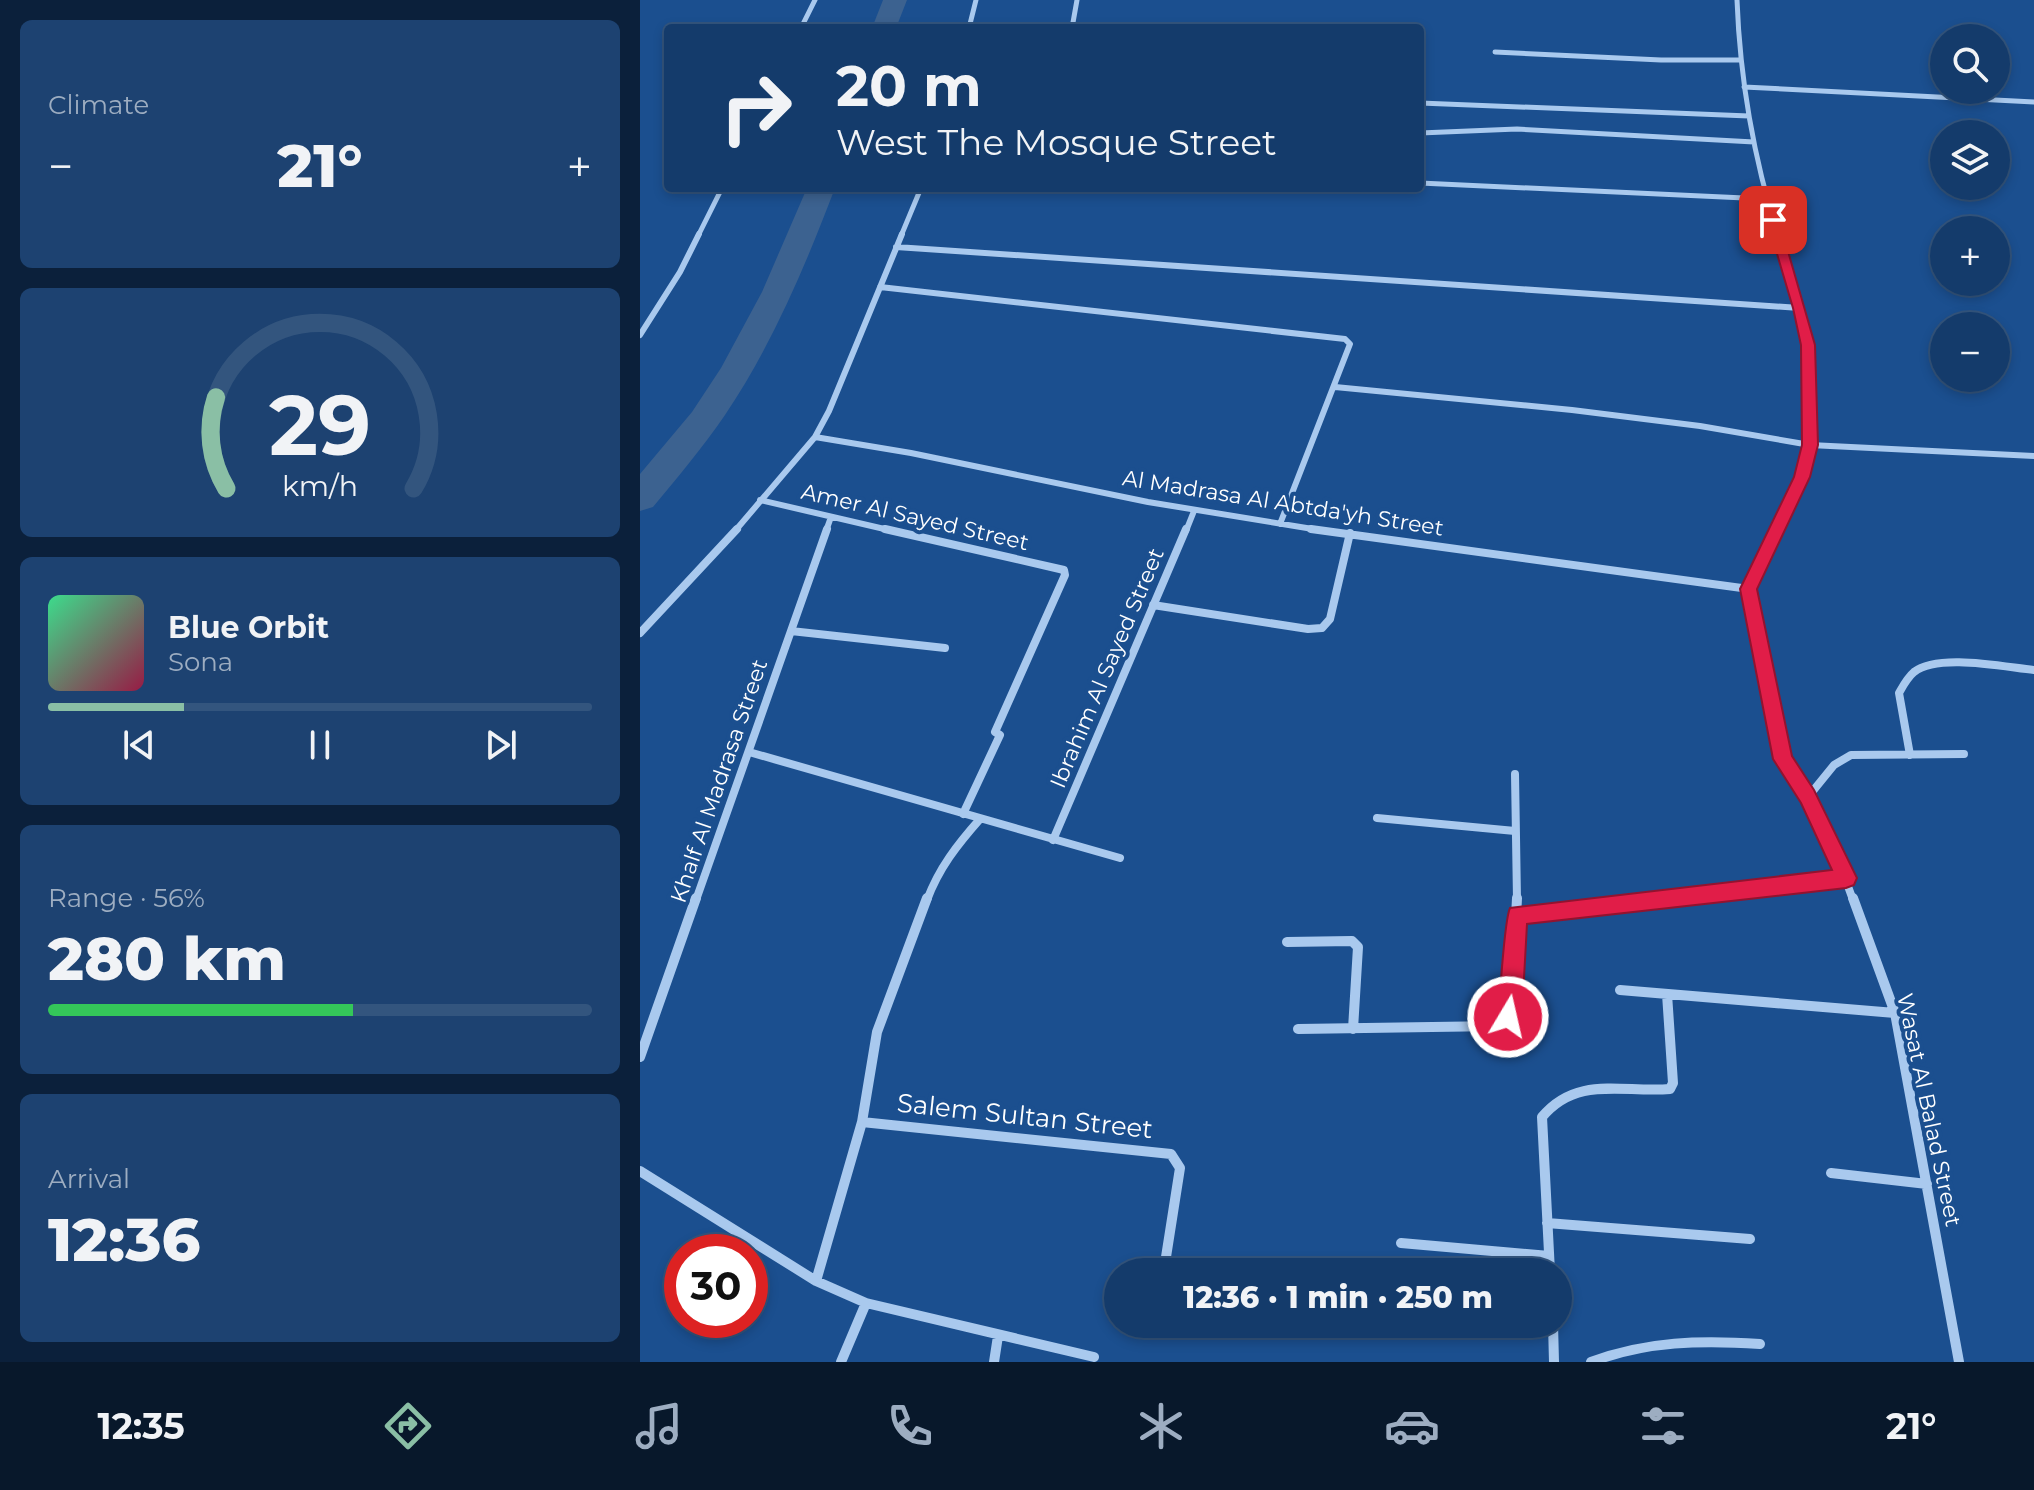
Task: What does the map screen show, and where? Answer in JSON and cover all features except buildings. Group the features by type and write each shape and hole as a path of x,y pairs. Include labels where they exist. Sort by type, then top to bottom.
{"street":[{"path":"803,24 815,0"},
{"path":"970,24 976,0"},
{"path":"1073,24 1077,0"},
{"path":"1737,0 1740,60 1754,142 1766,199 1800,308 1808,345 1810,445 1802,477 1749,589"},
{"path":"1495,52 1661,60 1740,60"},
{"path":"1744,87 2034,102"},
{"path":"1424,103 1749,116"},
{"path":"1424,133 1517,129 1754,142"},
{"path":"1424,183 1766,199"},
{"path":"640,335 680,272 720,192"},
{"path":"640,633 815,437 829,411 919,192"},
{"path":"896,247 1800,308"},
{"path":"880,287 1345,339 1350,344 1335,387 1280,524"},
{"path":"1335,387 1572,410 1700,426 1810,445 2034,456"},
{"name":"Al Madrasa Al Abtda'yh Street","path":"815,437 882,446 1194,511 1749,589"},
{"name":"Amer Al Sayed Street","path":"760,500 1062,568 1065,575 995,732 1000,735 963,814"},
{"name":"Ibrahim Al Sayed Street","path":"1053,840 1194,511"},
{"name":"Khalf Al Madrasa Street","path":"640,1057 831,517"},
{"path":"1153,605 1308,629 1322,628 1330,619 1350,533"},
{"name":"Wasat Al Balad Street","path":"1749,589 1780,750 1787,767 1808,797 1846,878 1895,1013 1959,1362"},
{"path":"791,631 945,648"},
{"path":"1910,755 1899,693 1909,677 1920,669 1950,664 2034,670"},
{"path":"749,752 1120,858"},
{"path":"1808,797 1834,765 1851,755 1964,754"},
{"path":"1298,1029 1499,1026 1508,1017 1517,915 1515,774"},
{"path":"1377,818 1515,831"},
{"path":"816,1281 862,1122 877,1032 936,876 953,849 980,819"},
{"path":"1517,915 1846,878"},
{"path":"1287,942 1352,941 1358,947 1353,1029"},
{"path":"1620,990 1895,1013"},
{"path":"1401,1243 1549,1256 1542,1117 1561,1095 1609,1088 1667,1090 1672,1086 1667,994"},
{"name":"Salem Sultan Street","path":"862,1122 1171,1154 1180,1168 1166,1257"},
{"path":"640,1171 816,1281 866,1303 1094,1357"},
{"path":"1831,1173 1927,1184"},
{"path":"1547,1223 1750,1239"},
{"path":"841,1362 866,1303"},
{"path":"994,1362 998,1336"},
{"path":"1553,1338 1554,1362"},
{"path":"1591,1362 1655,1345 1707,1340 1760,1344"}],"waterway":[{"path":"886,24 895,0"},
{"path":"640,498 704,420 738,368 777,292 819,192"}],"route":[{"path":"1508,1017 1517,915 1846,878 1808,797 1783,759 1749,589 1754,574 1766,559 1802,477 1810,445 1808,345 1773,220"}]}
